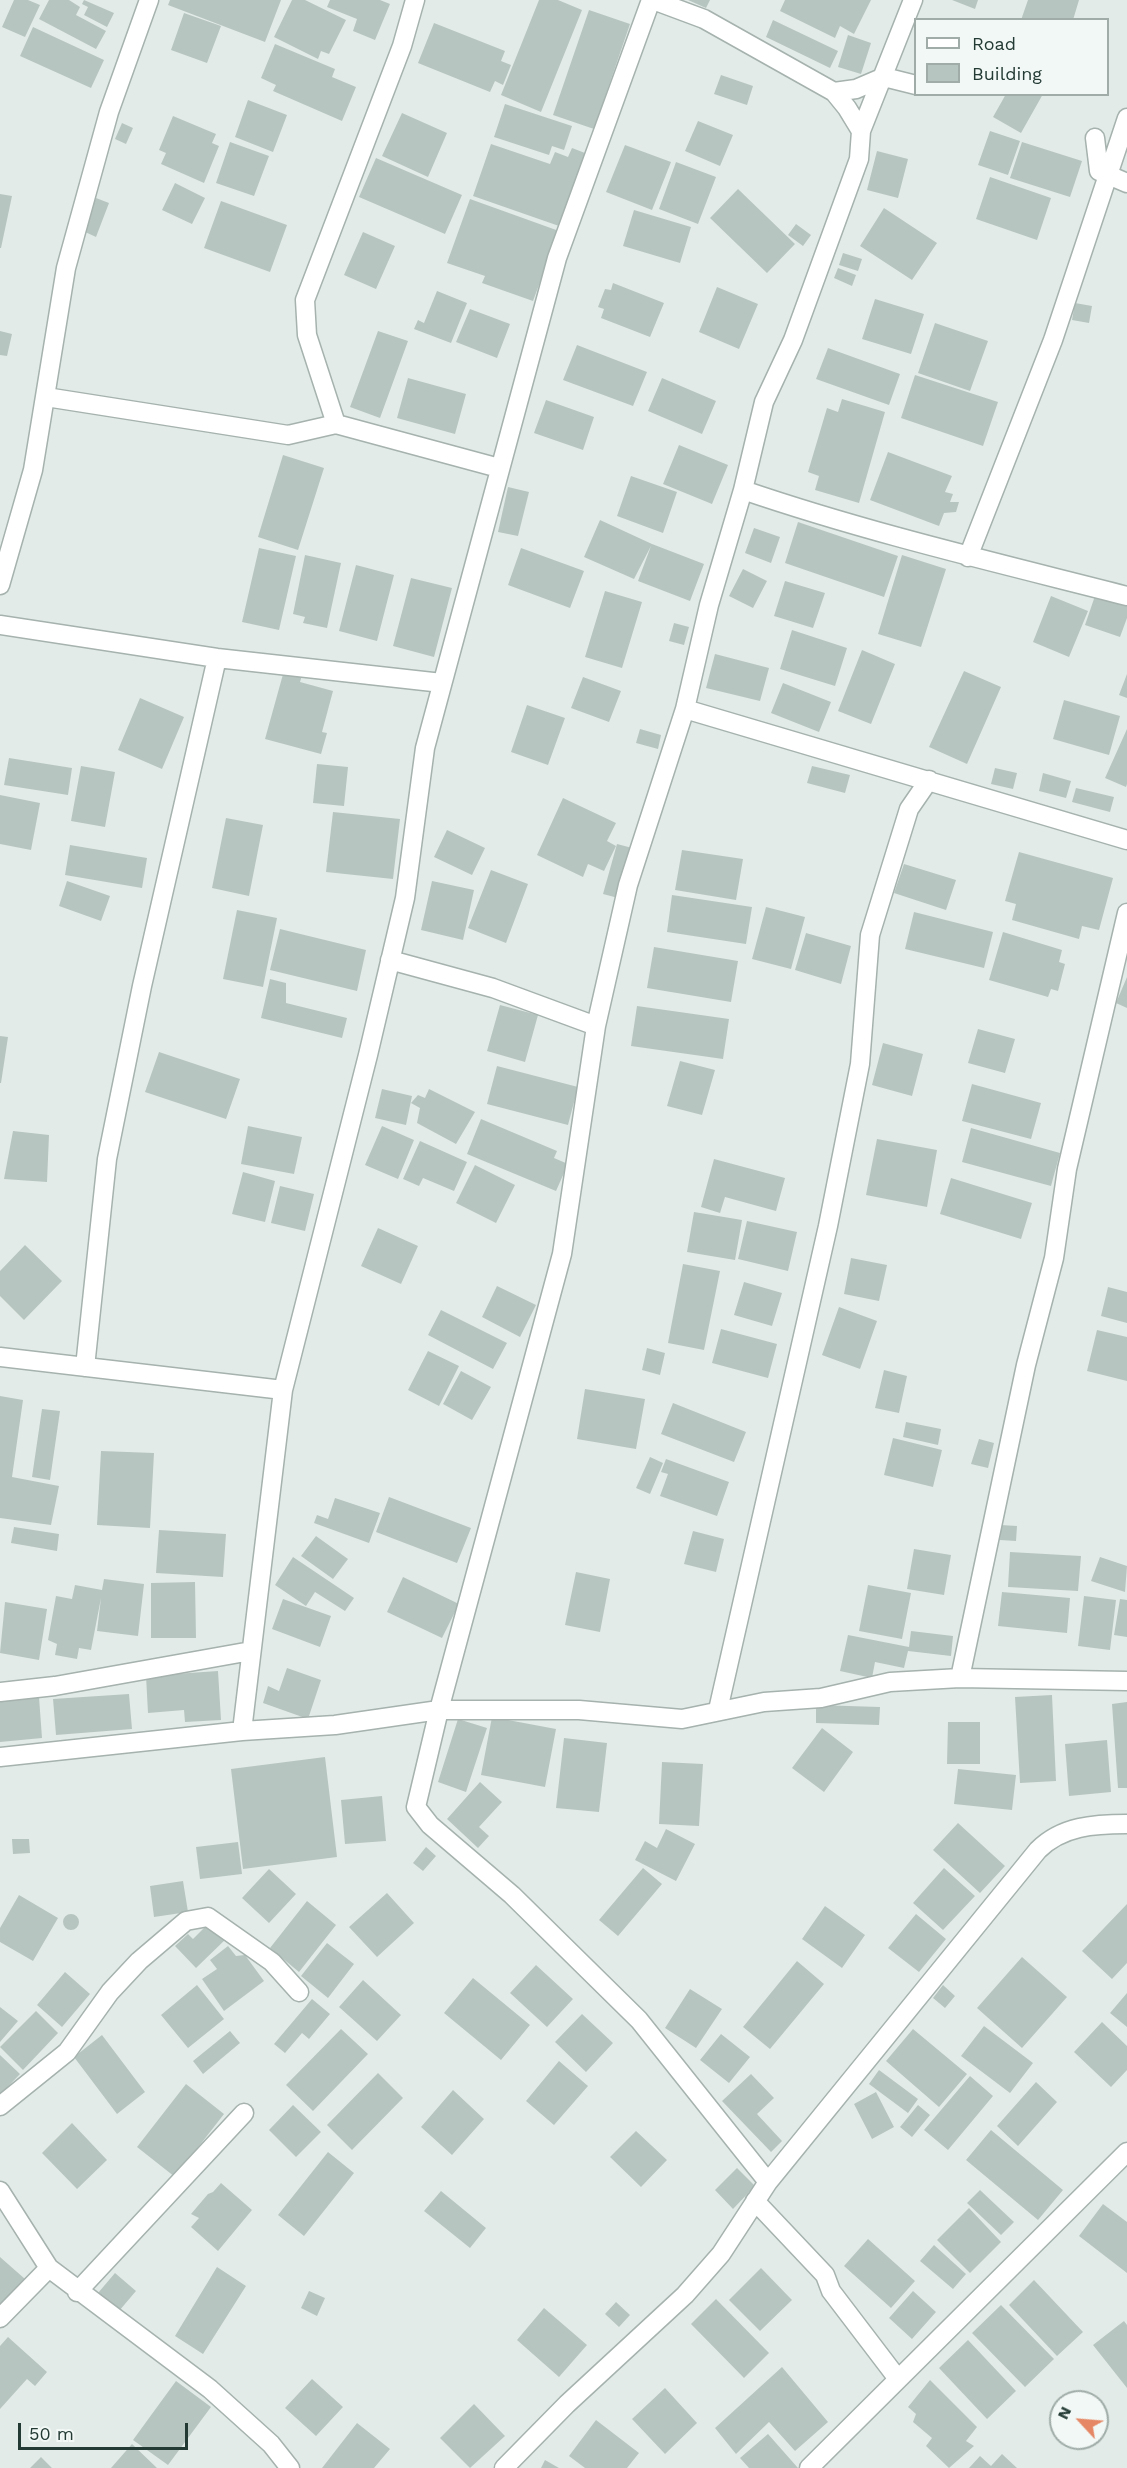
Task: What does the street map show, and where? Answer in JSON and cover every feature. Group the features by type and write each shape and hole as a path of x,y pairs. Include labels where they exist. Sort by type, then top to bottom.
{"street":[{"path":"0,585 33,470 66,268 109,112 149,0"},
{"path":"336,424 308,335 305,300 402,46 415,0"},
{"path":"242,1731 283,1390 405,898 425,748 557,258 652,0 705,20 834,92 861,131"},
{"path":"768,2182 639,2020 512,1895 430,1825 416,1807 439,1710 562,1254 596,1026 628,885 685,709 709,605 743,490 764,402 793,340 859,159 861,131 913,0"},
{"path":"834,92 856,89 884,77 914,86"},
{"path":"968,557 1053,340 1127,118"},
{"path":"1095,138 1099,171 1127,183"},
{"path":"46,397 288,435 336,424 499,468"},
{"path":"743,490 811,513 968,557 1127,596"},
{"path":"0,625 217,658 442,683"},
{"path":"85,1367 107,1159 142,986 217,658"},
{"path":"685,709 1127,840"},
{"path":"718,1710 826,1237 858,1075 870,935 909,809 929,780"},
{"path":"960,1678 1026,1365 1054,1258 1067,1170 1127,913"},
{"path":"390,960 493,988 596,1026"},
{"path":"0,1358 283,1390"},
{"path":"0,1692 55,1686 251,1651"},
{"path":"0,1757 242,1731 335,1725 439,1710 579,1710 682,1719 764,1702 821,1698 890,1682 960,1678 1127,1681"},
{"path":"504,2468 567,2404 685,2295 721,2254 768,2182 1049,1839 1061,1832 1095,1824 1127,1824"},
{"path":"0,2106 67,2052 138,1961 186,1921 208,1917 272,1962 300,1992"},
{"path":"77,2292 244,2114"},
{"path":"809,2468 1127,2152"},
{"path":"0,2191 49,2268 77,2292 210,2389 271,2444 290,2468"},
{"path":"755,2201 825,2275 831,2291 898,2379"},
{"path":"0,2318 49,2268"}],"building":[{"path":"14,0 28,0 40,5 25,37 2,27"},
{"path":"49,0 69,0 80,7 76,15 106,31 96,49 39,19"},
{"path":"84,0 114,13 107,27 84,15 88,7 82,4"},
{"path":"170,0 281,0 265,42 168,5"},
{"path":"292,0 305,0 346,20 329,54 321,51 318,59 274,37"},
{"path":"330,0 380,0 390,4 375,40 353,31 357,19 327,7"},
{"path":"539,0 558,0 582,10 541,112 501,95"},
{"path":"688,0 710,0 706,8"},
{"path":"785,0 871,0 854,34 840,26 835,38 780,11"},
{"path":"952,0 978,0 975,9"},
{"path":"1028,0 1079,0 1074,18 1022,18"},
{"path":"589,10 630,24 594,129 553,115"},
{"path":"184,13 221,26 207,63 171,50"},
{"path":"773,20 838,51 830,68 766,37"},
{"path":"434,23 505,51 501,61 511,65 503,85 495,81 490,92 418,63"},
{"path":"33,27 104,60 91,88 20,56"},
{"path":"848,35 871,43 861,74 838,67"},
{"path":"275,44 335,69 332,77 356,87 342,121 273,91 276,85 261,78"},
{"path":"721,75 753,86 747,105 714,94"},
{"path":"1005,96 1042,96 1021,133 993,117"},
{"path":"248,100 287,115 273,152 235,137"},
{"path":"505,104 572,126 564,150 552,146 549,155 494,137"},
{"path":"402,113 447,133 428,177 382,156"},
{"path":"173,116 216,134 212,143 219,146 204,183 161,164 166,153 159,150"},
{"path":"698,121 733,135 720,166 685,151"},
{"path":"122,123 133,128 126,144 115,139"},
{"path":"990,131 1020,141 1008,175 978,165"},
{"path":"230,142 269,156 254,196 216,183"},
{"path":"1022,142 1082,161 1070,197 1010,178"},
{"path":"491,144 550,164 555,152 568,157 572,148 585,153 559,226 473,196"},
{"path":"625,145 671,162 652,210 606,192"},
{"path":"877,151 908,159 898,198 867,190"},
{"path":"376,158 462,195 445,234 359,197"},
{"path":"676,162 716,177 698,224 659,209"},
{"path":"990,177 1051,198 1037,240 976,219"},
{"path":"175,183 205,198 192,224 162,210"},
{"path":"738,189 795,244 767,273 710,218"},
{"path":"0,194 12,196 1,248 0,248"},
{"path":"96,198 109,203 96,237 83,231"},
{"path":"470,199 559,231 533,301 482,283 485,276 447,263"},
{"path":"221,201 287,225 270,272 204,248"},
{"path":"884,208 937,243 912,280 860,246"},
{"path":"634,210 691,227 680,263 623,246"},
{"path":"796,224 811,235 803,246 788,235"},
{"path":"363,232 395,246 376,289 344,275"},
{"path":"843,253 862,259 858,271 839,265"},
{"path":"838,268 856,275 852,286 834,278"},
{"path":"613,283 664,303 650,337 601,318 604,309 598,307 605,289 611,290"},
{"path":"717,287 758,304 739,349 699,332"},
{"path":"437,291 467,303 451,343 414,329 418,320 424,323"},
{"path":"875,299 924,314 911,354 862,339"},
{"path":"1075,303 1092,306 1089,323 1072,320"},
{"path":"470,309 510,324 497,358 456,342"},
{"path":"935,323 988,341 970,391 918,373"},
{"path":"0,331 12,334 7,356 0,355"},
{"path":"378,331 408,341 380,418 350,407"},
{"path":"577,345 647,372 633,406 563,380"},
{"path":"828,348 900,374 889,405 816,379"},
{"path":"915,375 998,402 983,446 901,418"},
{"path":"408,378 466,394 455,434 397,418"},
{"path":"662,378 716,401 702,434 648,411"},
{"path":"842,399 885,412 859,503 815,490 819,476 808,472 827,408 838,412"},
{"path":"546,400 594,417 583,450 534,433"},
{"path":"679,445 728,465 712,504 663,484"},
{"path":"888,452 952,476 945,492 953,494 950,502 959,502 956,512 944,513 939,526 870,500"},
{"path":"283,455 324,468 298,550 258,537"},
{"path":"631,476 677,492 663,533 617,516"},
{"path":"508,487 529,492 518,536 498,532"},
{"path":"600,520 652,544 704,564 690,601 638,581 651,546 634,579 584,557"},
{"path":"798,522 898,556 884,597 785,563"},
{"path":"754,528 780,537 771,563 745,553"},
{"path":"259,548 296,556 279,630 242,622"},
{"path":"521,548 584,571 570,608 508,585"},
{"path":"305,555 341,563 327,628 303,623 305,617 293,614"},
{"path":"902,555 946,569 921,647 878,634"},
{"path":"356,565 394,575 377,641 339,631"},
{"path":"743,569 767,581 753,608 729,596"},
{"path":"411,578 452,588 434,657 393,646"},
{"path":"785,581 825,593 813,628 774,616"},
{"path":"605,591 642,602 622,668 585,657"},
{"path":"1096,593 1127,604 1127,618 1120,637 1085,625"},
{"path":"1051,596 1088,611 1069,657 1033,642"},
{"path":"674,623 689,627 684,645 669,641"},
{"path":"792,630 847,648 835,686 780,669"},
{"path":"862,650 895,664 871,724 838,711"},
{"path":"715,654 769,668 760,701 706,688"},
{"path":"285,667 303,672 300,682 333,691 322,732 327,733 321,754 265,739"},
{"path":"964,671 1001,687 967,764 929,747"},
{"path":"1127,674 1127,698 1119,695"},
{"path":"583,677 621,691 609,722 571,708"},
{"path":"783,683 831,702 819,732 771,713"},
{"path":"140,698 184,717 162,769 118,750"},
{"path":"1064,700 1120,716 1109,755 1053,739"},
{"path":"527,705 565,718 548,765 511,752"},
{"path":"640,729 661,735 658,749 636,743"},
{"path":"1127,729 1127,784 1126,787 1105,778"},
{"path":"9,758 72,768 68,795 4,785"},
{"path":"317,764 348,767 344,806 313,803"},
{"path":"81,766 115,772 105,827 71,821"},
{"path":"812,766 850,775 845,793 807,783"},
{"path":"995,768 1017,773 1013,789 991,784"},
{"path":"1043,773 1071,781 1066,798 1039,791"},
{"path":"1076,788 1114,797 1110,812 1072,802"},
{"path":"0,795 40,803 31,850 0,844"},
{"path":"563,798 616,823 607,841 616,846 604,871 588,864 583,877 537,855"},
{"path":"333,812 400,819 393,879 326,872"},
{"path":"226,818 263,825 249,896 212,888"},
{"path":"447,830 485,848 472,875 434,857"},
{"path":"617,844 636,849 622,899 603,894"},
{"path":"70,845 147,858 142,888 65,875"},
{"path":"682,850 743,859 736,900 675,890"},
{"path":"1019,852 1113,878 1099,930 1082,926 1079,939 1012,920 1016,904 1005,901"},
{"path":"904,864 956,880 946,910 894,893"},
{"path":"491,870 528,884 506,943 468,928"},
{"path":"67,881 110,896 101,921 59,906"},
{"path":"432,881 474,890 463,940 421,930"},
{"path":"672,895 752,907 746,944 667,932"},
{"path":"766,907 805,917 791,969 752,959"},
{"path":"237,910 277,918 263,987 223,979"},
{"path":"914,912 993,932 984,968 905,949"},
{"path":"280,929 366,950 357,991 270,970"},
{"path":"1003,932 1062,950 1059,962 1065,964 1058,991 1051,989 1048,997 989,980"},
{"path":"806,933 851,946 841,984 795,970"},
{"path":"654,947 738,961 731,1002 647,988"},
{"path":"1127,977 1127,1008 1116,1003"},
{"path":"270,979 286,983 286,1003 347,1018 342,1038 261,1018"},
{"path":"500,1005 538,1015 525,1062 487,1051"},
{"path":"637,1006 729,1019 723,1059 631,1046"},
{"path":"978,1029 1015,1039 1005,1073 968,1063"},
{"path":"0,1036 8,1037 1,1083 0,1083"},
{"path":"883,1043 923,1054 912,1096 872,1085"},
{"path":"159,1052 240,1079 226,1119 145,1092"},
{"path":"680,1061 715,1070 702,1115 667,1106"},
{"path":"497,1066 578,1087 568,1125 487,1104"},
{"path":"972,1084 1041,1103 1031,1139 962,1121"},
{"path":"382,1089 412,1096 406,1125 375,1118"},
{"path":"429,1089 475,1112 456,1144 417,1123 420,1108 411,1103 418,1095 425,1098"},
{"path":"481,1119 557,1151 554,1158 568,1164 556,1191 467,1154"},
{"path":"248,1126 302,1137 294,1174 241,1164"},
{"path":"382,1126 414,1140 398,1179 365,1165"},
{"path":"971,1128 1060,1153 1051,1186 962,1162"},
{"path":"13,1131 49,1135 47,1182 4,1179"},
{"path":"877,1139 937,1150 927,1207 866,1195"},
{"path":"420,1141 467,1162 454,1191 423,1178 419,1186 403,1179"},
{"path":"714,1159 785,1178 776,1211 725,1197 720,1213 701,1207"},
{"path":"475,1165 515,1185 496,1223 456,1203"},
{"path":"243,1172 275,1181 265,1222 232,1214"},
{"path":"951,1178 1032,1203 1021,1239 940,1214"},
{"path":"280,1186 314,1194 305,1231 271,1223"},
{"path":"694,1212 742,1220 735,1260 687,1252"},
{"path":"747,1221 797,1232 788,1271 738,1259"},
{"path":"378,1228 418,1246 401,1284 361,1266"},
{"path":"25,1245 62,1281 24,1320 0,1296 0,1271"},
{"path":"851,1258 887,1265 879,1301 844,1294"},
{"path":"683,1264 720,1271 704,1350 668,1343"},
{"path":"744,1282 782,1293 772,1326 734,1315"},
{"path":"497,1286 536,1305 520,1337 482,1317"},
{"path":"1108,1287 1127,1292 1127,1323 1101,1316"},
{"path":"839,1307 877,1321 860,1369 822,1355"},
{"path":"441,1310 507,1343 493,1369 428,1335"},
{"path":"721,1329 777,1344 768,1378 712,1363"},
{"path":"1097,1330 1127,1337 1127,1381 1087,1371"},
{"path":"647,1348 665,1353 660,1375 642,1370"},
{"path":"428,1351 459,1366 439,1406 408,1390"},
{"path":"884,1370 907,1376 899,1413 875,1408"},
{"path":"461,1371 491,1387 472,1420 443,1404"},
{"path":"585,1389 645,1399 636,1449 577,1439"},
{"path":"0,1396 23,1400 12,1477 59,1486 51,1525 0,1518"},
{"path":"673,1403 746,1432 734,1462 661,1434"},
{"path":"42,1409 60,1411 50,1480 32,1477"},
{"path":"906,1422 941,1429 938,1445 903,1437"},
{"path":"893,1438 942,1450 933,1487 884,1475"},
{"path":"979,1439 994,1443 988,1468 971,1464"},
{"path":"101,1451 154,1453 150,1528 97,1525"},
{"path":"650,1457 663,1463 650,1494 636,1488"},
{"path":"666,1459 729,1482 717,1516 660,1496 668,1474 661,1472"},
{"path":"389,1497 471,1528 457,1563 376,1532"},
{"path":"335,1498 380,1513 369,1543 314,1523 317,1515 328,1519"},
{"path":"1001,1525 1017,1526 1016,1541 1000,1540"},
{"path":"14,1527 59,1534 57,1551 11,1543"},
{"path":"159,1530 226,1534 223,1577 156,1573"},
{"path":"693,1531 724,1539 716,1572 684,1564"},
{"path":"316,1536 348,1559 333,1579 301,1556"},
{"path":"914,1549 951,1555 944,1595 907,1589"},
{"path":"1010,1552 1081,1556 1078,1591 1008,1587"},
{"path":"293,1557 354,1598 345,1611 315,1592 306,1606 275,1585"},
{"path":"1100,1557 1127,1566 1125,1592 1091,1581"},
{"path":"576,1572 610,1579 600,1632 565,1625"},
{"path":"403,1577 459,1604 442,1638 387,1612"},
{"path":"104,1579 144,1584 138,1636 97,1631 101,1598 91,1650 79,1648 77,1659 55,1655 57,1644 48,1640 56,1596 72,1599 75,1585 102,1590"},
{"path":"195,1582 196,1638 151,1638 151,1583"},
{"path":"868,1585 911,1593 902,1639 859,1631"},
{"path":"1002,1592 1070,1598 1067,1633 998,1626"},
{"path":"1084,1596 1116,1600 1110,1650 1078,1646"},
{"path":"283,1599 331,1616 320,1647 272,1629"},
{"path":"1120,1599 1127,1600 1127,1637 1114,1635"},
{"path":"5,1602 47,1609 39,1660 0,1653"},
{"path":"911,1631 953,1636 951,1656 908,1651 904,1668 875,1662 872,1678 840,1671 848,1635 909,1647"},
{"path":"287,1668 321,1680 308,1719 263,1703 268,1686 279,1691"},
{"path":"218,1671 221,1720 185,1722 184,1710 148,1713 146,1676"},
{"path":"129,1694 132,1729 56,1735 53,1699"},
{"path":"1052,1695 1056,1781 1020,1783 1015,1697"},
{"path":"39,1697 42,1738 0,1742 0,1701"},
{"path":"1127,1702 1127,1788 1118,1788 1112,1704"},
{"path":"816,1705 880,1707 879,1725 816,1723"},
{"path":"492,1717 556,1729 545,1787 481,1775"},
{"path":"458,1719 487,1728 466,1792 438,1782"},
{"path":"948,1722 980,1722 980,1764 947,1764"},
{"path":"822,1728 853,1752 824,1792 792,1768"},
{"path":"564,1738 607,1743 599,1812 556,1808"},
{"path":"1107,1740 1111,1792 1069,1796 1065,1744"},
{"path":"325,1757 337,1857 243,1869 231,1769"},
{"path":"662,1762 703,1764 699,1826 659,1824"},
{"path":"958,1769 1016,1775 1012,1810 954,1804"},
{"path":"480,1782 502,1802 479,1827 489,1836 478,1848 447,1819"},
{"path":"382,1796 386,1841 345,1844 341,1800"},
{"path":"958,1823 1005,1866 980,1893 933,1850"},
{"path":"666,1829 695,1844 676,1881 635,1860 645,1841 657,1848"},
{"path":"12,1839 29,1839 30,1853 13,1854"},
{"path":"238,1842 242,1874 200,1879 196,1847"},
{"path":"426,1847 436,1856 423,1871 413,1863"},
{"path":"643,1868 662,1884 618,1936 599,1920"},
{"path":"944,1868 975,1896 943,1930 913,1903"},
{"path":"269,1869 296,1894 269,1923 242,1898"},
{"path":"183,1881 188,1912 154,1917 150,1886"},
{"path":"387,1893 414,1923 377,1957 349,1927"},
{"path":"19,1895 58,1918 33,1961 0,1942 0,1928"},
{"path":"307,1901 336,1925 299,1972 270,1948"},
{"path":"1127,1904 1127,1963 1112,1979 1082,1951"},
{"path":"825,1906 865,1935 842,1968 802,1939"},
{"path":"68,1914 74,1914 79,1922 77,1928 68,1930 63,1925 63,1919"},
{"path":"916,1914 946,1939 919,1972 888,1948"},
{"path":"212,1920 228,1937 196,1968 175,1946 188,1934 193,1939"},
{"path":"327,1943 354,1964 328,1998 301,1976"},
{"path":"228,1946 236,1956 245,1955 264,1981 224,2011 202,1979 217,1969 210,1960"},
{"path":"1022,1957 1067,1997 1022,2048 977,2008"},
{"path":"797,1961 824,1984 770,2049 743,2027"},
{"path":"536,1965 573,1999 547,2027 510,1993"},
{"path":"65,1972 90,1994 62,2027 37,2005"},
{"path":"473,1978 530,2025 501,2060 444,2013"},
{"path":"363,1980 401,2015 377,2041 339,2007"},
{"path":"197,1985 224,2019 188,2048 161,2015"},
{"path":"943,1985 955,1996 945,2008 933,1998"},
{"path":"690,1989 722,2009 696,2048 665,2028"},
{"path":"1127,1993 1127,2027 1110,2013"},
{"path":"312,1999 330,2014 309,2039 302,2033 285,2053 274,2044"},
{"path":"0,2007 18,2021 0,2042"},
{"path":"36,2011 58,2033 23,2070 0,2047"},
{"path":"582,2014 613,2043 586,2072 555,2042"},
{"path":"1102,2022 1127,2046 1127,2070 1111,2087 1074,2052"},
{"path":"984,2026 1033,2063 1010,2093 961,2056"},
{"path":"341,2029 368,2054 313,2111 286,2085"},
{"path":"913,2029 967,2074 939,2107 886,2061"},
{"path":"230,2031 240,2043 203,2074 193,2061"},
{"path":"721,2034 750,2057 729,2083 700,2060"},
{"path":"102,2035 145,2092 117,2114 74,2057"},
{"path":"0,2055 20,2074 0,2095"},
{"path":"559,2061 588,2086 554,2125 526,2101"},
{"path":"879,2070 918,2099 908,2113 869,2084"},
{"path":"378,2073 403,2098 352,2150 327,2125"},
{"path":"751,2074 774,2098 757,2114 782,2141 771,2152 722,2101"},
{"path":"970,2076 993,2096 948,2150 924,2130"},
{"path":"1036,2082 1057,2102 1018,2146 997,2126"},
{"path":"186,2084 224,2114 175,2177 137,2147"},
{"path":"453,2090 484,2119 452,2155 421,2127"},
{"path":"876,2092 894,2127 872,2139 854,2104"},
{"path":"293,2105 321,2132 296,2157 269,2130"},
{"path":"918,2105 930,2115 912,2137 900,2127"},
{"path":"72,2123 107,2160 77,2189 42,2153"},
{"path":"991,2130 1063,2190 1038,2220 966,2160"},
{"path":"636,2131 667,2160 641,2187 610,2157"},
{"path":"328,2152 354,2173 304,2236 278,2215"},
{"path":"737,2168 755,2186 733,2209 715,2190"},
{"path":"221,2183 252,2210 218,2251 191,2227 199,2218 191,2214"},
{"path":"980,2190 1014,2222 1001,2235 967,2203"},
{"path":"441,2191 486,2228 470,2248 424,2211"},
{"path":"1103,2204 1127,2222 1127,2273 1079,2236"},
{"path":"969,2208 1001,2242 970,2273 937,2240"},
{"path":"868,2239 915,2281 891,2308 844,2266"},
{"path":"934,2245 966,2274 953,2289 920,2261"},
{"path":"0,2257 25,2279 0,2307"},
{"path":"217,2267 246,2286 203,2354 175,2336"},
{"path":"761,2268 792,2300 760,2331 729,2300"},
{"path":"115,2273 136,2291 119,2311 98,2293"},
{"path":"1034,2280 1083,2332 1057,2356 1009,2305"},
{"path":"309,2291 325,2298 317,2316 301,2308"},
{"path":"913,2291 936,2312 912,2339 889,2318"},
{"path":"716,2299 769,2353 744,2378 691,2324"},
{"path":"616,2302 630,2315 619,2327 605,2314"},
{"path":"1001,2305 1054,2359 1025,2387 972,2333"},
{"path":"544,2308 587,2345 559,2377 517,2340"},
{"path":"1124,2321 1127,2325 1127,2388 1093,2345"},
{"path":"8,2337 47,2372 35,2386 27,2379 0,2409 0,2346"},
{"path":"968,2340 1016,2391 987,2419 939,2368"},
{"path":"782,2367 828,2422 795,2451 769,2422 736,2454 715,2428"},
{"path":"312,2379 343,2407 316,2436 285,2408"},
{"path":"930,2380 977,2427 966,2441 974,2446 949,2468 926,2446 932,2438 913,2422 916,2414 908,2407"},
{"path":"176,2381 211,2407 168,2465 133,2440"},
{"path":"665,2388 697,2423 665,2454 632,2419"},
{"path":"474,2404 505,2436 470,2468 440,2438"},
{"path":"596,2420 639,2453 627,2468 585,2468 569,2456"},
{"path":"357,2423 390,2449 374,2468 322,2468"},
{"path":"768,2434 798,2468 749,2468 740,2458"},
{"path":"132,2444 157,2468 111,2468"},
{"path":"1002,2454 1017,2468 969,2468 980,2456 991,2466"},
{"path":"41,2457 52,2468 30,2468"},
{"path":"545,2460 559,2468 541,2468"}]}
